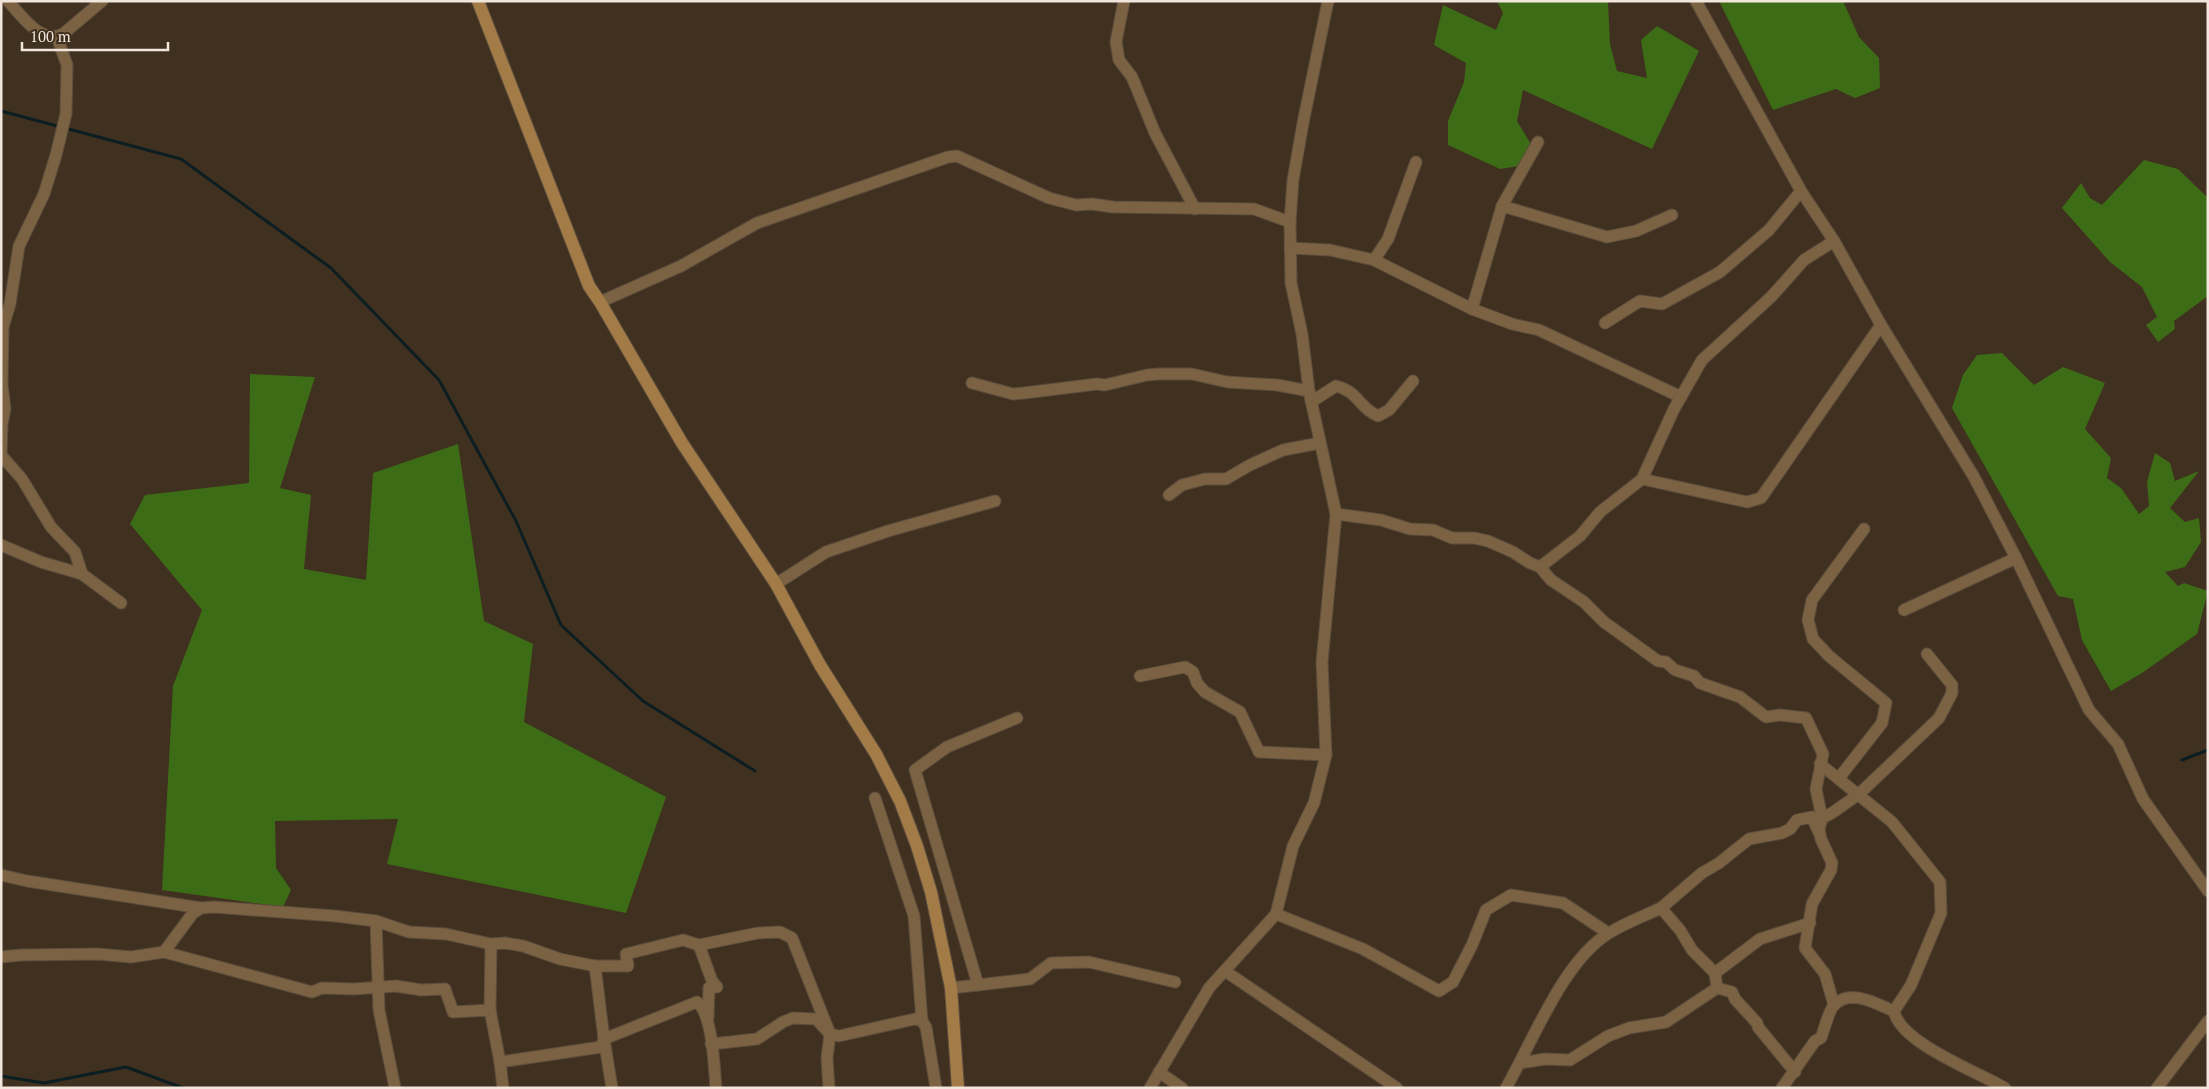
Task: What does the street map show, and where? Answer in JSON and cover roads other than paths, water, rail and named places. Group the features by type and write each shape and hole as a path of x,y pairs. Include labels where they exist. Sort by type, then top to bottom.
{"main road":[{"path":"478,1 589,286 682,442 776,584 820,665 876,754 900,801 918,846 931,892 950,988 958,1088"}],"street":[{"path":"8,1 37,31 45,35 57,37 102,1"},
{"path":"1124,1 1116,42 1119,60 1132,77 1155,133 1195,209"},
{"path":"1150,1088 1209,988 1276,914 1294,846 1314,803 1326,755 1322,662 1336,514 1310,397 1302,334 1291,283 1290,222 1293,180 1328,1"},
{"path":"1696,1 1801,191 1834,241 1880,325 1974,477 2016,558 2089,710 2118,744 2143,800 2208,891"},
{"path":"57,37 67,65 66,114 44,194 18,246 10,304 3,327 2,384 5,409 1,429 1,455 22,479 51,527 75,552 82,574"},
{"path":"1472,309 1502,206 1538,142"},
{"path":"600,302 681,266 758,223 948,157 957,156 1049,198 1076,205 1254,209 1290,222"},
{"path":"1374,260 1388,239 1416,162"},
{"path":"1605,323 1640,301 1662,304 1720,272 1769,230 1801,191"},
{"path":"1502,206 1608,237 1636,231 1672,214"},
{"path":"1540,567 1580,536 1600,512 1642,480 1681,397 1702,360 1771,297 1804,260 1834,241"},
{"path":"1290,248 1330,250 1374,260 1472,309 1512,324 1539,330 1681,397"},
{"path":"1642,480 1747,502 1761,498 1880,325"},
{"path":"972,383 1013,394 1024,394 1122,382 1147,374 1192,374 1227,382 1277,385 1310,397 1336,386 1341,387 1357,396 1367,412 1378,416 1389,410 1413,381"},
{"path":"1169,495 1182,485 1205,479 1226,479 1250,465 1283,450 1320,442"},
{"path":"776,584 826,552 888,531 995,501"},
{"path":"1336,514 1380,520 1410,529 1433,530 1452,538 1474,538 1488,541 1540,567 1550,580 1584,602 1604,622 1658,661 1666,662 1675,670 1694,676 1700,683 1740,698 1766,717 1780,715 1806,718 1823,754 1816,788 1822,818 1821,839"},
{"path":"1839,778 1882,723 1886,703 1829,656 1813,639 1808,620 1812,600 1864,528"},
{"path":"1,544 41,562 82,574 121,603"},
{"path":"1904,610 2016,558"},
{"path":"1822,818 1859,794 1939,718 1952,693 1952,684 1927,654"},
{"path":"1140,676 1185,667 1193,672 1197,683 1205,692 1240,712 1259,752 1326,755"},
{"path":"978,985 915,770 947,747 1017,718"},
{"path":"1820,764 1892,822 1940,882 1941,913 1911,985 1894,1011 1895,1018 1906,1030 1951,1062 1981,1074 2006,1088"},
{"path":"875,798 914,916 922,1021 926,1027 936,1088"},
{"path":"1506,1088 1554,996 1582,958 1608,933 1661,908 1702,873 1719,863 1749,839 1782,833 1790,829 1797,820 1812,817 1832,863 1831,870 1812,904 1805,948 1825,974 1834,1005"},
{"path":"1,875 201,908 302,913 376,921 409,932 446,934 491,944 505,943 523,946 560,959 595,966 628,966 626,954 683,940 699,945 758,932 780,932 792,938 830,1034 826,1058 829,1088"},
{"path":"1276,914 1363,949 1439,991 1453,982 1472,945 1486,910 1512,895 1563,903 1608,933"},
{"path":"164,952 193,913 201,908"},
{"path":"1661,908 1680,930 1692,950 1715,973 1717,988"},
{"path":"376,921 379,1010 395,1088"},
{"path":"1715,973 1760,939 1810,923"},
{"path":"491,944 490,1010 503,1088"},
{"path":"699,945 712,981 717,987 709,988 708,1024 716,1088"},
{"path":"1,957 92,954 131,957 164,952 312,992 322,988 396,986 421,990 445,989 453,1012 490,1010"},
{"path":"950,988 1030,979 1051,963 1080,962 1089,962 1175,982"},
{"path":"595,966 612,1088"},
{"path":"1224,971 1397,1088"},
{"path":"1520,1063 1545,1059 1570,1060 1608,1036 1629,1028 1666,1022 1717,988 1732,992 1735,999 1757,1023 1758,1027 1795,1072"},
{"path":"1782,1088 1820,1038 1834,1005 1847,998 1860,998 1894,1011"},
{"path":"500,1062 601,1047 604,1039 697,1002 701,1005 708,1024"},
{"path":"711,1044 757,1040 783,1022 793,1018 816,1020 830,1034 839,1036 915,1020 922,1021"},
{"path":"2157,1088 2208,1021"},
{"path":"1159,1072 1182,1088"}],"waterway":[{"path":"1,111 181,159 331,268 439,380 516,521 561,625 643,701 755,771"},
{"path":"2182,760 2208,750"},
{"path":"1,1076 44,1083 126,1067 183,1088"}]}
